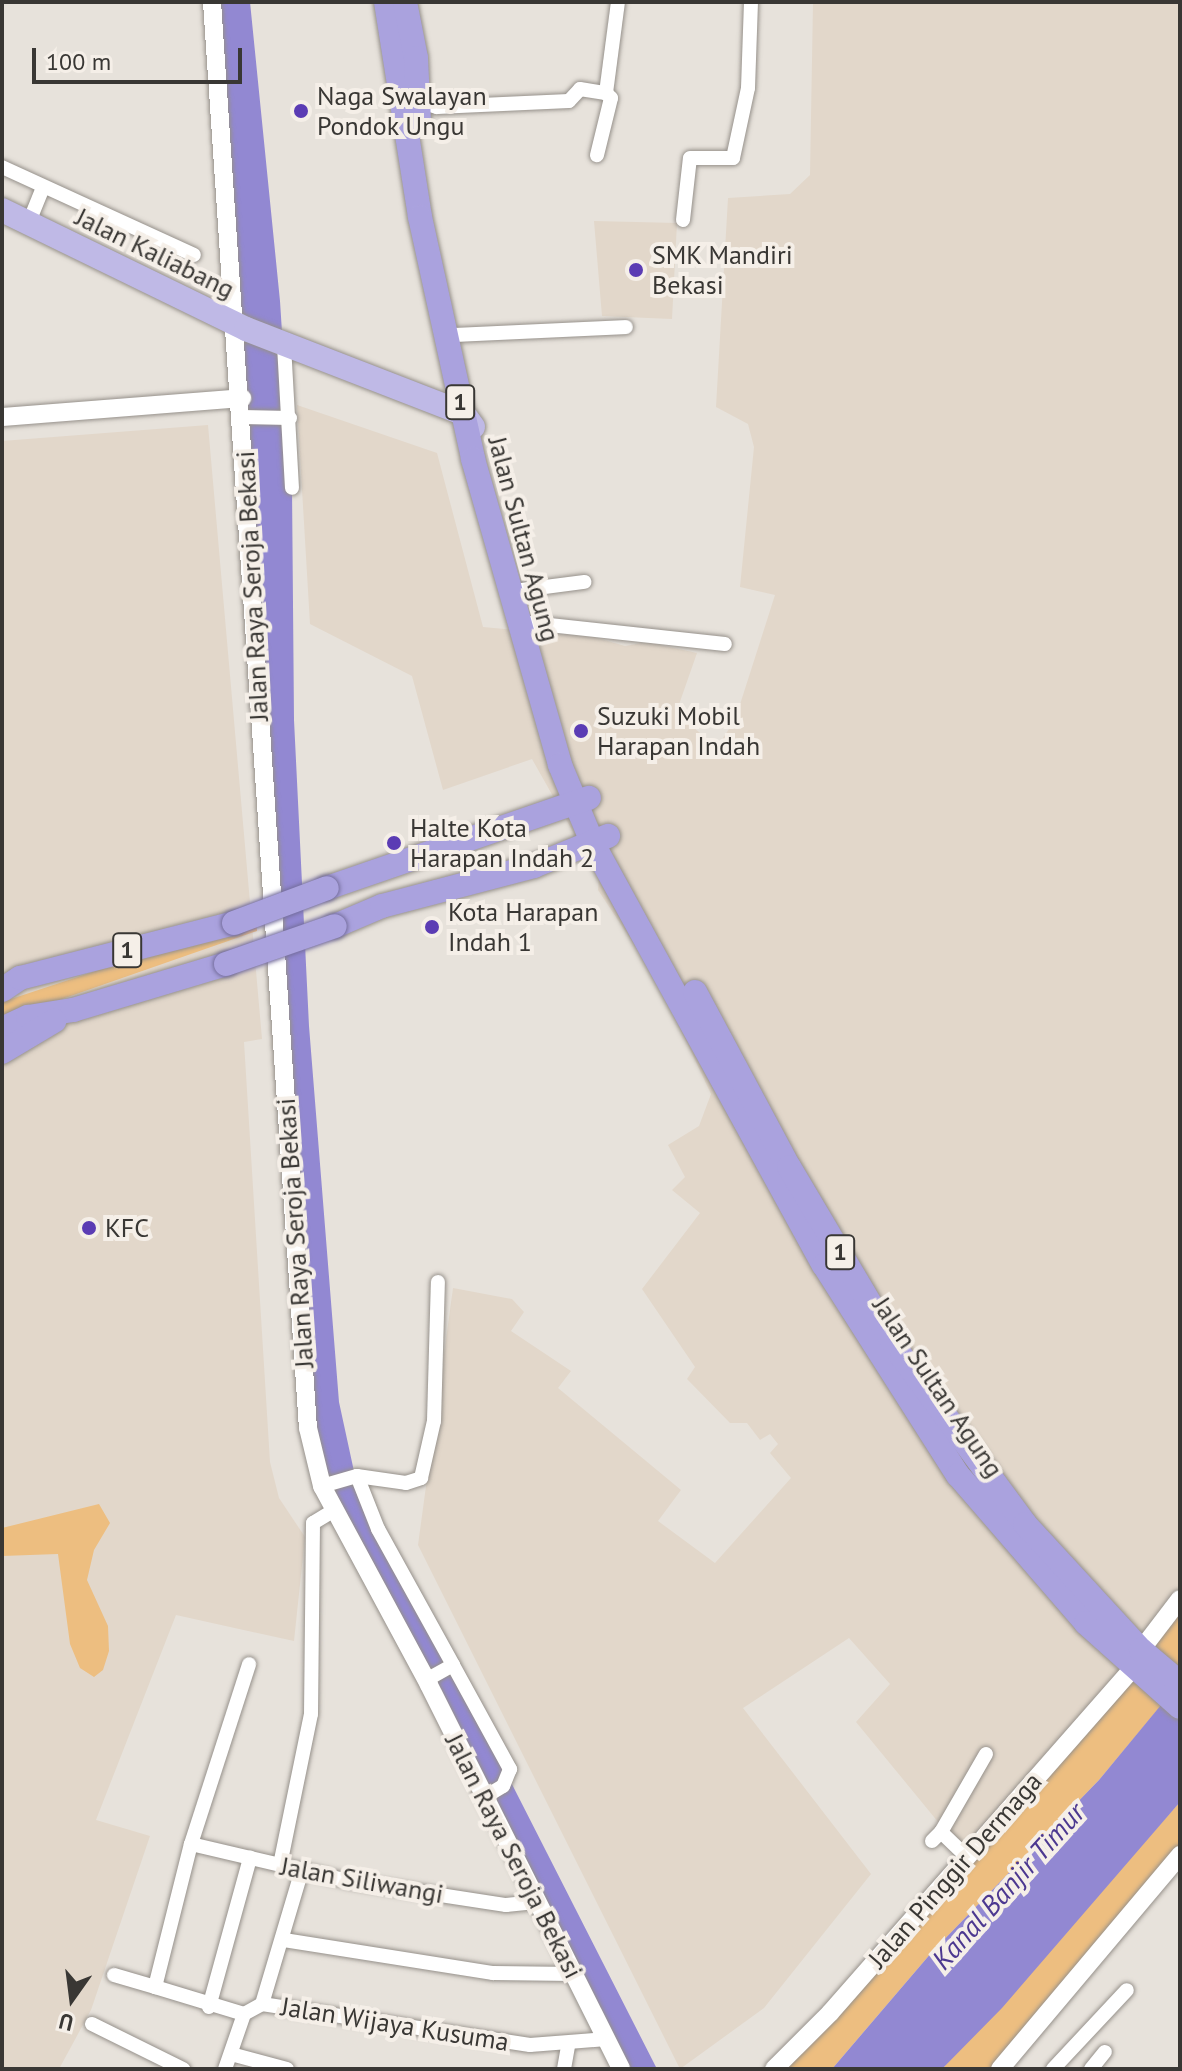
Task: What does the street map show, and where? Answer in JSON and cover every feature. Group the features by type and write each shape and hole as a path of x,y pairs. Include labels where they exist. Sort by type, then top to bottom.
{"highway":[{"name":"Jalan Sultan Agung","path":"396,10 416,58 415,100 456,335 480,437 583,800 610,870 824,1265 914,1408 1007,1535 1143,1664"},
{"name":"Jalan Sultan Agung","path":"396,10 420,217 463,413 500,564 560,765 583,800"},
{"path":"536,818 558,789 560,765"},
{"name":"1","path":"8,982 234,923 583,800"},
{"name":"Jalan Sultan Agung","path":"600,839 902,1357 1025,1524 1143,1664"},
{"name":"1","path":"2,1029 28,1017 73,1010 226,964 382,906 553,859 600,839"},
{"path":"553,859 594,861 610,870"},
{"path":"2,1052 73,1010"},
{"name":"1","path":"1143,1664 1180,1683"},
{"name":"1","path":"1143,1664 1180,1707"}],"main road":[{"name":"Jalan Kaliabang","path":"2,210 284,345 463,413"},
{"path":"463,413 480,437"}],"street":[{"name":"Jalan Raya Seroja Bekasi","path":"212,2 242,326 244,410 308,1428 336,1509 428,1678 487,1796 533,1902 574,1974 621,2069"},
{"path":"606,93 618,2"},
{"path":"683,220 690,158 733,158 748,88 751,2"},
{"path":"415,100 437,107 569,101 580,89 606,93 611,98 597,155"},
{"path":"2,167 194,255"},
{"path":"29,222 43,187"},
{"path":"456,335 626,327"},
{"path":"284,345 292,488"},
{"path":"2,417 244,410 290,418"},
{"path":"522,590 584,582"},
{"path":"531,623 725,644"},
{"path":"327,1484 356,1476 414,1483 424,1471 434,1421 438,1282"},
{"path":"356,1476 378,1529 510,1769 503,1786 487,1796"},
{"path":"280,1865 311,1714 313,1523 336,1509"},
{"name":"Jalan Pinggir Dermaga","path":"774,2069 830,2013 966,1856 1143,1664 1180,1599"},
{"path":"155,1987 191,1844 249,1664"},
{"path":"428,1678 451,1666"},
{"path":"966,1856 937,1837 986,1754"},
{"name":"Jalan Siliwangi","path":"191,1844 302,1870 494,1903 533,1902"},
{"path":"1000,2069 1180,1855"},
{"path":"209,2007 250,1858"},
{"path":"262,2004 284,1940 302,1870"},
{"path":"284,1940 493,1973 574,1974"},
{"path":"114,1975 209,2007 244,2014"},
{"path":"1053,2069 1127,1990"},
{"name":"Jalan Wijaya Kusuma","path":"225,2069 244,2014 262,2004 452,2036 568,2046 606,2039"},
{"path":"92,2024 183,2069"},
{"path":"564,2069 568,2046"},
{"path":"1091,2069 1105,2052"},
{"path":"231,2054 287,2069"}],"shaded area":[{"path":"813,2 1180,2 1180,1597 966,1856 856,1722 890,1684 849,1638 743,1708 871,1874 764,2008 680,2069 418,1545 453,1288 512,1299 524,1312 511,1331 571,1371 558,1388 681,1490 658,1521 715,1563 791,1478 770,1453 778,1444 770,1434 760,1440 747,1423 730,1423 687,1379 695,1367 642,1289 700,1213 672,1190 685,1177 668,1145 699,1126 711,1094 657,979 598,890 599,878 532,759 443,790 412,676 310,624 297,405 437,453 483,627 594,637 625,646 647,642 697,653 676,713 717,747 735,720 775,595 740,587 754,447 748,424 716,407 728,198 790,194 810,175"},
{"name":"SMK Mandiri Bekasi","path":"594,221 677,223 672,319 602,316"},
{"path":"208,425 262,1039 244,1042 270,1462 279,1498 305,1537 294,1641 176,1615 96,1820 150,1836 91,2010 59,2069 2,2069 2,441"},
{"path":"256,918 257,931 2,1020 2,1002"},
{"path":"99,1504 110,1523 94,1550 87,1580 108,1626 109,1651 103,1670 94,1677 80,1668 70,1644 58,1554 2,1556 2,1528"},
{"path":"1180,1599 1180,1680 1141,1650"},
{"path":"1133,1668 1169,1696 1099,1780 932,1952 832,2069 774,2069"},
{"path":"1180,1802 1180,1855 999,2069 942,2069"}],"water":[{"path":"212,2 250,2 280,301 292,488 294,720 309,1026 339,1402 355,1476 657,2069 623,2069 322,1486 308,1428"},
{"name":"Kanal Banjir Timur","path":"1180,1682 1180,1802 1002,2008 942,2069 832,2069 932,1952 1099,1780"}],"place":[{"name":"Naga Swalayan Pondok Ungu","path":"301,111"},
{"name":"SMK Mandiri Bekasi","path":"636,270"},
{"name":"Suzuki Mobil Harapan Indah","path":"581,731"},
{"name":"Halte Kota Harapan Indah 2","path":"394,843"},
{"name":"Kota Harapan Indah 1","path":"432,927"},
{"name":"KFC","path":"89,1228"}]}
